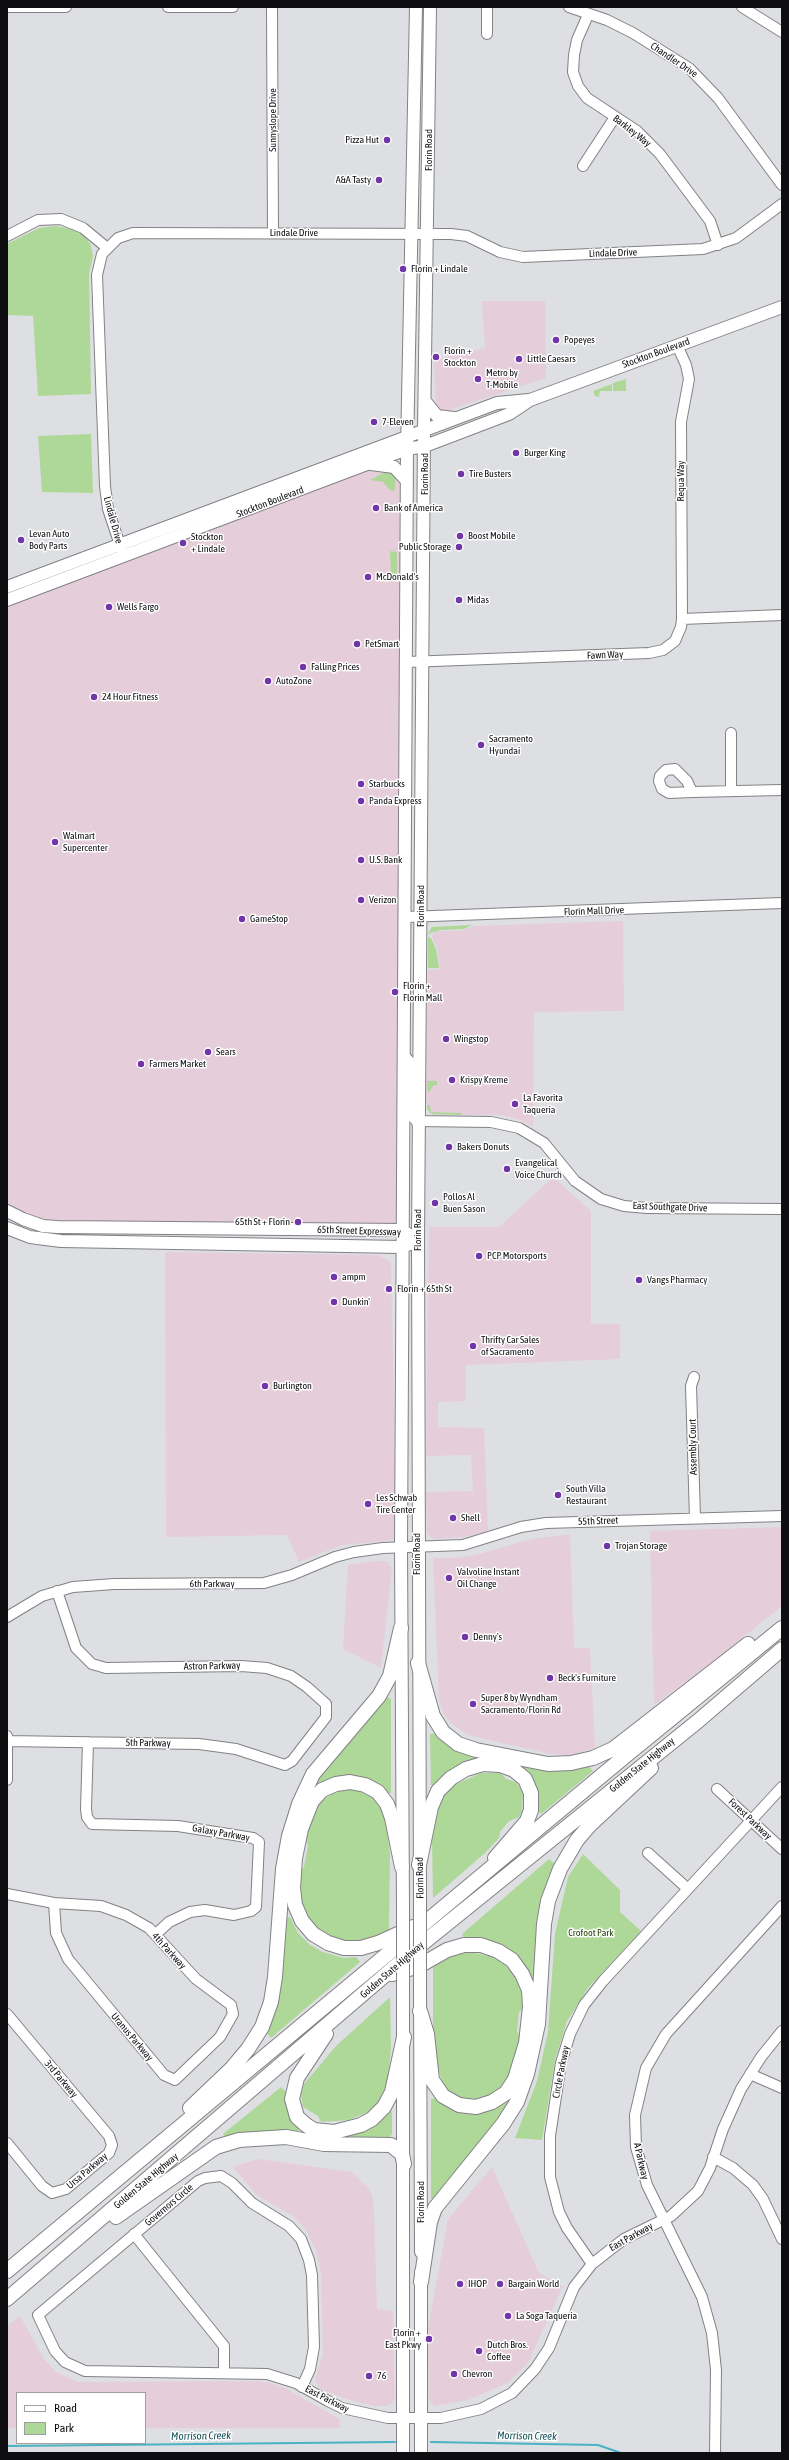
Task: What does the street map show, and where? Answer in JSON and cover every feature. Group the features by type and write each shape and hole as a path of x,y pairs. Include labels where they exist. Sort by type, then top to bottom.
{"highway":[{"path":"114,2182 232,2068 248,2049 262,2027 271,2002 275,1977 283,1869 289,1836 299,1804 313,1774 379,1696 390,1676 401,1628"},
{"path":"418,1663 433,1716 443,1732 458,1744 476,1750 548,1764 571,1763 593,1758 613,1749 752,1640 782,1628"},
{"name":"Golden State Highway","path":"7,2272 471,1887 624,1757 782,1628"},
{"name":"Golden State Highway","path":"7,2299 386,1976 412,1952 698,1721 782,1649"},
{"path":"421,2282 430,2222 435,2208 503,2124 517,2102 527,2074 538,2024 544,1924 548,1901 560,1869 577,1840 590,1826 698,1721"},
{"path":"419,1865 431,1806 438,1791 451,1778 466,1769 483,1764 500,1764 514,1770 525,1780 531,1792 531,1810 527,1821 471,1887"},
{"path":"402,1867 392,1818 387,1804 378,1792 365,1784 350,1782 336,1784 322,1790 312,1801 301,1829 295,1858 293,1888 295,1905 302,1921 313,1934 328,1943 344,1948 361,1948 378,1943 433,1917"},
{"path":"386,1976 419,1966 447,1950 464,1945 487,1947 498,1950 512,1960 522,1974 529,1990 530,2007 524,2051 515,2079 506,2093 492,2102 476,2107 459,2105 443,2096 432,2080 427,2034 420,2011"},
{"path":"336,2018 297,2078 292,2090 293,2108 297,2117 314,2130 334,2132 352,2129 372,2119 384,2107 392,2092 404,2037"},
{"path":"44,2268 216,2147 239,2140 286,2137 324,2144 391,2145 402,2154 404,2164"}],"main road":[{"name":"Florin Road","path":"403,2453 404,2037 401,1628 402,1230 406,917 407,481 413,233 416,7"},
{"name":"Florin Road","path":"421,2453 420,1895 417,1547 418,1240 424,430 428,234 429,9"},
{"name":"Stockton Boulevard","path":"7,587 119,545 408,443 425,446 509,414 530,400 782,307"},
{"name":"Stockton Boulevard","path":"7,600 370,464 408,443 424,430 497,403 530,400"},
{"path":"425,401 437,416 455,419"},
{"path":"370,464 394,467 407,481"},
{"name":"65th Street Expressway","path":"7,1211 23,1220 43,1226 402,1230 418,1240"},
{"name":"65th Street Expressway","path":"7,1228 30,1237 49,1240 402,1247 418,1240"},
{"path":"130,1242 154,1228"},
{"path":"153,1242 174,1228"},
{"path":"216,1244 230,1238 256,1238 268,1229"},
{"path":"262,1245 266,1240 276,1237 296,1237 310,1229"}],"street":[{"path":"7,7 66,7"},
{"path":"168,7 233,7"},
{"name":"Sunnyslope Drive","path":"272,7 273,233"},
{"path":"487,7 487,34"},
{"name":"Chandler Drive","path":"569,7 588,15 608,20 633,33 682,63 701,79 718,98 782,185"},
{"path":"742,7 782,32"},
{"name":"Barkley Way","path":"588,15 575,47 573,64 575,79 587,98 636,131 660,154 710,221 718,245"},
{"path":"583,166 615,117"},
{"name":"Lindale Drive","path":"124,557 108,509 105,486 97,275 99,260 106,247 118,238 133,233 413,233 467,236 500,252 524,257 703,249 736,238 782,204"},
{"path":"7,236 38,220 61,219 83,228 106,247"},
{"name":"Requa Way","path":"677,346 686,365 689,379 681,422 682,619"},
{"path":"682,619 782,615"},
{"name":"Fawn Way","path":"407,662 656,653 670,646 675,641 681,627 682,619"},
{"path":"731,732 731,790"},
{"path":"692,792 782,790"},
{"name":"Florin Mall Drive","path":"406,917 782,903"},
{"path":"404,1055 410,1062 411,1115 416,1121 420,1122"},
{"name":"East Southgate Drive","path":"420,1122 491,1122 519,1128 544,1142 570,1176 584,1189 602,1199 624,1206 647,1208 782,1209"},
{"name":"Assembly Court","path":"694,1377 691,1386 695,1518"},
{"name":"55th Street","path":"417,1547 463,1545 521,1528 546,1523 782,1516"},
{"name":"6th Parkway","path":"7,1617 35,1599 73,1587 109,1584 264,1583 292,1576 335,1557 373,1548 417,1547"},
{"name":"Astron Parkway","path":"57,1591 76,1648 86,1660 99,1666 241,1666 267,1668 291,1676 307,1687 326,1704 326,1717 292,1761 285,1765"},
{"path":"7,1736 7,1780"},
{"name":"5th Parkway","path":"7,1741 199,1744 236,1749 285,1765"},
{"name":"Galaxy Parkway","path":"88,1742 86,1809 87,1817 92,1824 178,1826 253,1838 259,1842 256,1906 251,1911 234,1915 215,1911 197,1911 176,1918 156,1934"},
{"name":"Circle Parkway","path":"592,2264 567,2228 559,2212 550,2177 550,2136 563,2053 570,2034 590,1996 782,1787"},
{"name":"Forest Parkway","path":"717,1789 782,1849"},
{"path":"648,1852 688,1889"},
{"name":"4th Parkway","path":"7,1894 54,1903 109,1908 134,1919 156,1934 196,1979 231,2004"},
{"name":"Uranus Parkway","path":"54,1903 56,1933 68,1959 164,2075 169,2079 175,2080 220,2037 233,2014 231,2004"},
{"name":"A Parkway","path":"715,2453 716,2370 712,2333 702,2297 646,2185 636,2147 637,2099 646,2068 657,2047 671,2028 782,1906"},
{"name":"3rd Parkway","path":"8,2017 109,2136 112,2145"},
{"name":"East Parkway","path":"38,2314 54,2351 65,2362 78,2369 92,2372 224,2372 267,2374 282,2377 328,2402 357,2413 403,2419 421,2419 473,2411 497,2402 518,2388 544,2357 566,2301 583,2274 592,2264 624,2239 664,2219 685,2204 698,2190 713,2157 731,2109 750,2074 782,2031"},
{"path":"750,2074 782,2088"},
{"name":"Ursa Parkway","path":"7,2143 42,2186 52,2193 66,2189 109,2153 112,2145"},
{"path":"713,2157 733,2168 753,2185 763,2199 782,2239"},
{"name":"Governors Circle","path":"38,2314 198,2181 213,2176 221,2176 232,2183 252,2203 289,2226 301,2239 309,2260 312,2275 313,2354 302,2387"},
{"path":"134,2234 224,2346 224,2372"}],"shaded area":[{"path":"482,301 545,301 546,378 443,412 436,408 434,360 485,348"},
{"path":"370,464 394,467 407,481 402,1230 57,1227 7,1211 7,600"},
{"path":"623,921 624,1011 534,1012 533,1127 521,1120 503,1115 434,1115 429,1113 426,1098 428,970 440,969 437,948 432,937 434,933 439,931 460,931 474,926"},
{"path":"553,1177 591,1211 591,1324 620,1324 620,1359 466,1365 466,1401 438,1402 438,1427 484,1428 488,1531 465,1537 432,1539 427,1533 426,1492 473,1491 471,1455 426,1456 429,1227 499,1227"},
{"path":"165,1252 378,1255 391,1262 395,1472 394,1540 342,1545 299,1562 287,1535 166,1537"},
{"path":"782,1527 782,1606 720,1656 654,1705 650,1531"},
{"path":"570,1534 574,1648 590,1648 595,1748 570,1755 550,1754 468,1735 451,1723 444,1714 439,1700 433,1558 455,1558 475,1555 532,1539"},
{"path":"375,1561 387,1561 392,1568 381,1668 343,1649 348,1565"},
{"path":"258,2159 352,2172 368,2188 372,2195 374,2209 377,2309 393,2311 395,2398 392,2403 387,2406 375,2406 353,2401 320,2389 317,2384 315,2378 323,2354 321,2272 316,2250 304,2227 293,2216 257,2195 233,2167"},
{"path":"492,2167 539,2273 563,2286 528,2363 508,2383 468,2400 434,2406 429,2399 428,2329 448,2219"},
{"path":"20,2316 44,2359 56,2372 78,2382 256,2381 271,2383 287,2389 339,2419 340,2428 146,2428 146,2392 16,2392 16,2428 7,2428 7,2326"}],"green space":[{"path":"55,226 71,229 84,236 91,245 93,257 89,273 91,394 38,396 33,316 7,315 7,244 39,228"},
{"path":"626,379 626,391 613,391 613,383"},
{"path":"612,384 612,391 600,391 599,397 595,396 593,391"},
{"path":"91,434 93,493 42,492 38,436"},
{"path":"387,471 395,478 395,491 390,490 383,482 370,480"},
{"path":"390,551 397,552 397,576 391,576"},
{"path":"472,925 464,929 440,930 428,934 432,927"},
{"path":"428,937 431,938 436,949 439,968 428,968"},
{"path":"427,1081 437,1081 437,1085 434,1085 428,1093"},
{"path":"427,1105 430,1105 431,1112 461,1113 462,1115 432,1114 427,1109"},
{"path":"385,1696 391,1699 391,1793 385,1793 374,1784 318,1790 313,1787 321,1773"},
{"path":"437,1733 474,1756 475,1761 437,1786 431,1785 430,1734"},
{"path":"525,1765 588,1765 593,1771 541,1814 535,1808 521,1771"},
{"path":"481,1773 501,1773 506,1779 516,1782 523,1793 522,1812 519,1817 509,1821 500,1832 499,1838 485,1853 433,1898 432,1840 437,1808 441,1798 452,1786"},
{"path":"344,1790 356,1790 376,1799 385,1817 390,1854 389,1930 374,1939 349,1944 319,1933 301,1910 299,1871 304,1867 308,1845 305,1838 311,1817 319,1803 332,1794"},
{"name":"Crofoot Park","path":"583,1854 620,1890 620,1912 641,1931 588,1988 567,2021 555,2060 542,2140 515,2138 537,2081 548,2032 555,1934 568,1877"},
{"path":"549,1859 555,1864 543,1893 535,1978 531,1978 486,1940 465,1939 462,1934"},
{"path":"290,1917 298,1933 310,1945 323,1952 344,1958 356,1957 360,1962 271,2038 265,2031 285,1918"},
{"path":"470,1952 494,1957 505,1965 514,1976 521,1992 523,2009 519,2012 517,2031 520,2037 511,2073 494,2095 481,2100 469,2101 460,2099 448,2092 438,2070 433,2032 433,1965 444,1958"},
{"path":"390,1997 391,2048 388,2078 381,2100 366,2113 348,2120 321,2122 318,2116 303,2107 301,2094 304,2084 336,2046"},
{"path":"281,2087 286,2092 289,2113 300,2128 297,2133 260,2131 227,2139 223,2134"},
{"path":"439,2097 447,2104 505,2099 510,2102 437,2199 431,2199 431,2099"},
{"path":"388,2110 392,2112 392,2134 388,2139 351,2139 351,2135 358,2133"}],"waterway":[{"name":"Morrison Creek","path":"7,2446 395,2442"},
{"name":"Morrison Creek","path":"431,2442 598,2445 621,2453"}],"place":[{"name":"Pizza Hut","path":"387,140"},
{"name":"A&A Tasty","path":"379,180"},
{"name":"Florin + Lindale","path":"403,269"},
{"name":"Popeyes","path":"556,340"},
{"name":"Florin + Stockton","path":"436,357"},
{"name":"Little Caesars","path":"519,359"},
{"name":"Metro by T-Mobile","path":"478,379"},
{"name":"7-Eleven","path":"374,422"},
{"name":"Burger King","path":"516,453"},
{"name":"Tire Busters","path":"461,474"},
{"name":"Bank of America","path":"376,508"},
{"name":"Boost Mobile","path":"460,536"},
{"name":"Levan Auto Body Parts","path":"21,540"},
{"name":"Stockton + Lindale","path":"183,543"},
{"name":"Public Storage","path":"459,547"},
{"name":"McDonald's","path":"368,577"},
{"name":"Midas","path":"459,600"},
{"name":"Wells Fargo","path":"109,607"},
{"name":"PetSmart","path":"357,644"},
{"name":"Falling Prices","path":"303,667"},
{"name":"AutoZone","path":"268,681"},
{"name":"24 Hour Fitness","path":"94,697"},
{"name":"Sacramento Hyundai","path":"481,745"},
{"name":"Starbucks","path":"361,784"},
{"name":"Panda Express","path":"361,801"},
{"name":"Walmart Supercenter","path":"55,842"},
{"name":"U.S. Bank","path":"361,860"},
{"name":"Verizon","path":"361,900"},
{"name":"GameStop","path":"242,919"},
{"name":"Florin + Florin Mall","path":"395,992"},
{"name":"Wingstop","path":"446,1039"},
{"name":"Sears","path":"208,1052"},
{"name":"Farmers Market","path":"141,1064"},
{"name":"Krispy Kreme","path":"452,1080"},
{"name":"La Favorita Taqueria","path":"515,1104"},
{"name":"Bakers Donuts","path":"449,1147"},
{"name":"Evangelical Voice Church","path":"507,1169"},
{"name":"Pollos Al Buen Sason","path":"435,1203"},
{"name":"65th St + Florin","path":"298,1222"},
{"name":"PCP Motorsports","path":"479,1256"},
{"name":"ampm","path":"334,1277"},
{"name":"Vangs Pharmacy","path":"639,1280"},
{"name":"Florin + 65th St","path":"389,1289"},
{"name":"Dunkin'","path":"334,1302"},
{"name":"Thrifty Car Sales of Sacramento","path":"473,1346"},
{"name":"Burlington","path":"265,1386"},
{"name":"South Villa Restaurant","path":"558,1495"},
{"name":"Les Schwab Tire Center","path":"368,1504"},
{"name":"Shell","path":"453,1518"},
{"name":"Trojan Storage","path":"607,1546"},
{"name":"Valvoline Instant Oil Change","path":"449,1578"},
{"name":"Denny's","path":"465,1637"},
{"name":"Beck's Furniture","path":"550,1678"},
{"name":"Super 8 by Wyndham Sacramento/Florin Rd","path":"473,1704"},
{"name":"IHOP","path":"460,2284"},
{"name":"Bargain World","path":"500,2284"},
{"name":"La Soga Taqueria","path":"508,2316"},
{"name":"Florin + East Pkwy","path":"429,2339"},
{"name":"Dutch Bros. Coffee","path":"479,2351"},
{"name":"Chevron","path":"454,2374"},
{"name":"76","path":"369,2376"}]}
